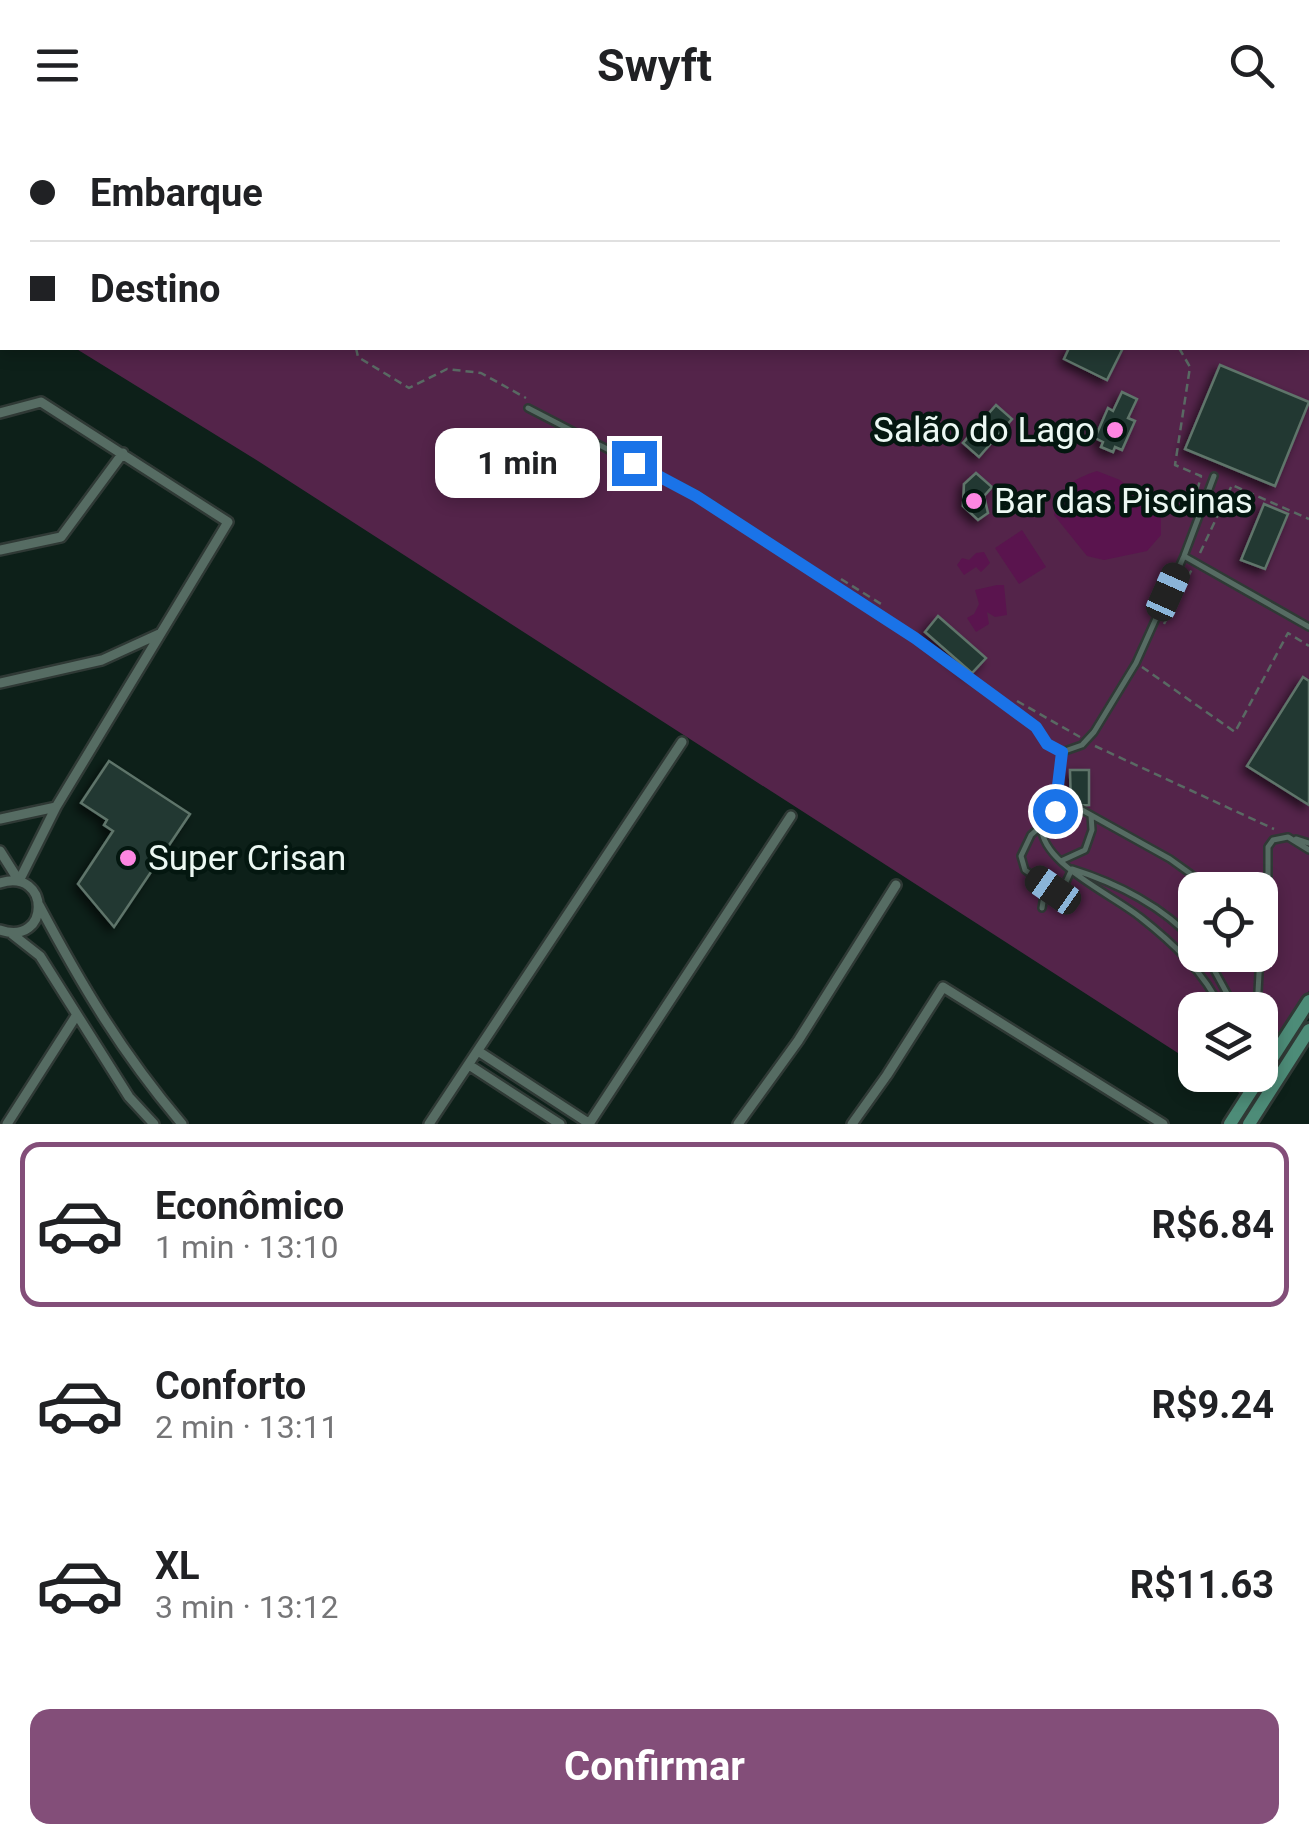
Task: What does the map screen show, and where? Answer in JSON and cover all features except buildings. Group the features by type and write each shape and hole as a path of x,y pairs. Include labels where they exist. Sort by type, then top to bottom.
{"main road":[{"path":"1278,1050 1309,1001"},
{"path":"1248,1124 1281,1074 1304,1048 1309,1030"},
{"path":"1230,1124 1251,1092"}],"street":[{"path":"0,413 42,402 228,522 56,807 19,881"},
{"path":"0,550 61,536 123,453"},
{"path":"0,683 102,660 160,634"},
{"path":"430,1124 682,742"},
{"path":"0,819 56,807"},
{"path":"478,1051 589,1124 791,816"},
{"path":"0,851 19,881 32,888 89,998 138,1072 182,1124"},
{"path":"0,883 19,881"},
{"path":"738,1124 798,1040 896,885"},
{"path":"4,932 29,928 35,922 39,904"},
{"path":"4,932 40,956 129,1097 154,1124"},
{"path":"852,1124 943,987 1163,1124"},
{"path":"7,1124 76,1016"},
{"path":"1287,1036 1304,1048"},
{"path":"468,1065 560,1124"}],"lane":[{"path":"528,408 696,496 915,638 1036,727 1047,744 1062,752"},
{"path":"1062,752 1084,740 1136,663 1184,556 1214,476"},
{"path":"1184,556 1309,627"},
{"path":"1055,811 1062,752"},
{"path":"1053,890 1024,870 1021,856 1031,836 1055,811 1068,807 1091,814 1188,872"},
{"path":"1060,861 1086,850 1092,830 1091,814"},
{"path":"1047,820 1042,832 1044,843 1060,861 1174,945 1201,974 1212,992"},
{"path":"1268,872 1268,847 1273,840 1288,836 1309,847"},
{"path":"1042,908 1044,896 1066,884 1072,869"},
{"path":"1072,869 1119,887 1178,927"},
{"path":"1278,1071 1281,1074"}],"path":[{"path":"1180,350 1190,367 1174,465 1201,476 1192,510"},
{"path":"1160,632 1232,486 1309,520"},
{"path":"1142,667 1235,732 1288,633 1309,646"},
{"path":"1084,740 1288,836"}],"shaded area":[{"path":"78,350 1309,350 1309,991 1278,1041 1278,992 1178,992 1178,1053 258,461"},
{"path":"1097,471 1120,480 1161,514 1161,535 1147,551 1104,560 1087,556 1054,515 1068,486"},
{"path":"1022,530 1046,567 1019,584 995,548"},
{"path":"984,552 990,563 981,572 976,567 964,575 957,565 962,558 969,560"},
{"path":"1004,585 1007,615 995,617 987,612 989,624 976,632 967,618 979,604 975,590"}],"place":[{"name":"Salão do Lago","path":"1115,430"},
{"name":"Bar das Piscinas","path":"974,501"},
{"name":"Super Crisan","path":"128,858"}],"route":[{"path":"634,463 696,496 915,638 1036,727 1047,744 1062,752 1055,811"}]}
